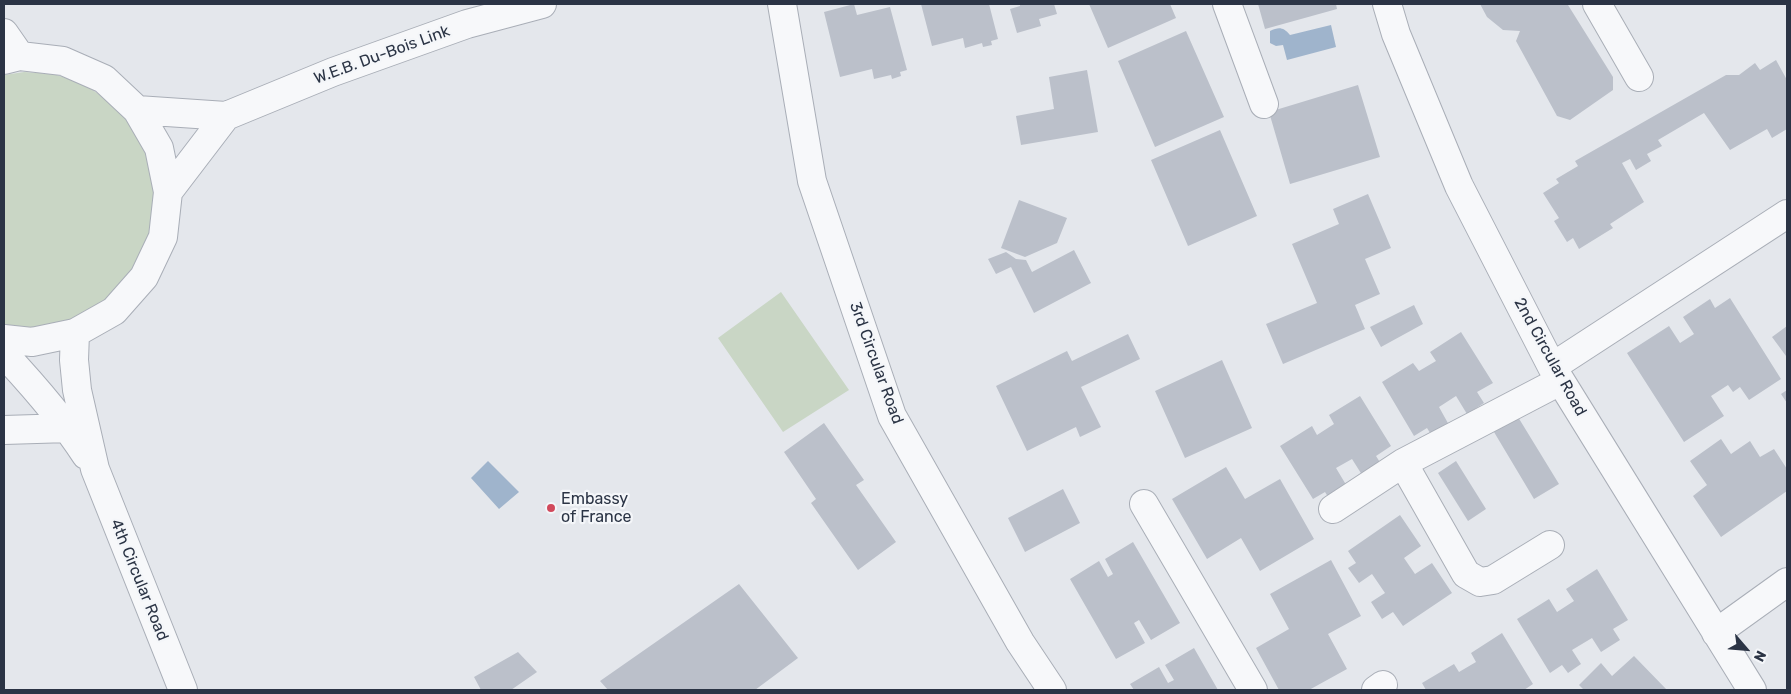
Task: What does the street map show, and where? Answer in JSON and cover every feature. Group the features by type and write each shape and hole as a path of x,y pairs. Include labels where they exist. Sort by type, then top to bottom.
{"street":[{"name":"W.E.B. Du-Bois Link","path":"137,110 226,116 333,72 458,27 542,4"},
{"name":"3rd Circular Road","path":"782,4 812,181 892,416 1020,642 1052,690"},
{"path":"1227,4 1264,104"},
{"name":"2nd Circular Road","path":"1387,4 1396,34 1460,186 1556,374 1750,690"},
{"path":"1597,4 1638,77"},
{"path":"4,33 12,58 64,62 104,80 137,110 159,148 168,192 163,237 144,277 114,310 75,333 32,342 4,339"},
{"path":"168,192 226,116"},
{"path":"1333,508 1403,463 1556,374 1787,214"},
{"name":"4th Circular Road","path":"75,333 74,360 77,390 95,469 183,690"},
{"name":"4th Circular Road","path":"4,354 35,387 69,428 95,469"},
{"path":"4,430 69,428"},
{"path":"1403,463 1466,574 1480,582 1493,580 1550,545"},
{"path":"1144,504 1253,690"},
{"path":"1716,633 1787,582"}],"green space":[{"path":"24,72 54,74 83,84 108,100 130,122 146,148 155,177 153,238 123,291 73,326 4,332 4,75"},
{"path":"781,292 849,390 783,432 718,338"}],"water":[{"path":"1331,25 1336,47 1287,60 1283,45 1276,46 1270,43 1270,31 1276,29 1283,29 1290,35"},
{"path":"488,461 519,492 499,509 471,478"}],"building":[{"path":"854,4 857,15 890,7 907,70 900,72 901,76 892,79 891,75 874,79 872,69 840,77 824,12"},
{"path":"921,4 989,4 998,39 991,41 992,45 983,47 982,43 965,48 963,38 932,46"},
{"path":"1020,4 1054,4 1057,14 1039,19 1041,26 1017,33 1010,9 1020,6"},
{"path":"1089,4 1170,4 1176,18 1108,48"},
{"path":"1258,4 1336,4 1337,9 1265,29"},
{"path":"1480,4 1568,5 1613,77 1613,90 1570,120 1557,116 1516,41 1520,31 1503,30 1487,17"},
{"path":"1186,31 1224,117 1155,147 1118,61"},
{"path":"1776,60 1787,80 1787,129 1772,138 1767,129 1730,150 1704,113 1658,140 1662,146 1647,154 1651,161 1636,170 1630,159 1622,163 1644,202 1610,224 1613,228 1579,249 1573,238 1567,242 1554,221 1559,218 1543,193 1559,183 1556,179 1578,166 1575,161 1726,75 1739,75 1755,63 1760,70"},
{"path":"1087,70 1098,132 1021,145 1016,116 1054,109 1049,77"},
{"path":"1358,85 1380,157 1290,184 1269,112"},
{"path":"1220,130 1257,216 1188,246 1151,160"},
{"path":"1368,194 1391,248 1365,259 1380,294 1355,305 1365,329 1283,364 1266,324 1317,303 1292,244 1339,224 1333,209"},
{"path":"1019,200 1067,218 1057,243 1025,257 1001,248"},
{"path":"1074,250 1091,283 1034,313 1011,267 996,274 988,259 1006,252 1016,259 1026,260 1032,272"},
{"path":"1730,298 1781,379 1749,400 1740,387 1733,392 1728,385 1711,396 1724,416 1684,442 1627,353 1669,326 1680,343 1694,334 1683,317 1710,299 1715,308"},
{"path":"1414,305 1423,324 1381,347 1370,327"},
{"path":"1787,326 1787,355 1786,356 1772,337"},
{"path":"1461,332 1493,383 1477,392 1484,403 1467,414 1456,396 1439,407 1449,425 1432,436 1427,428 1414,436 1382,382 1413,363 1419,371 1436,361 1430,352"},
{"path":"1128,334 1140,359 1081,387 1101,427 1080,437 1076,427 1027,451 996,386 1067,351 1072,361"},
{"path":"1222,360 1252,428 1185,458 1155,391"},
{"path":"1787,390 1787,403 1781,394"},
{"path":"1360,396 1391,446 1376,456 1383,467 1364,478 1352,459 1336,468 1348,488 1330,500 1325,492 1313,499 1280,446 1312,426 1317,435 1334,424 1329,415"},
{"path":"1518,417 1559,484 1534,499 1494,432"},
{"path":"824,423 864,480 856,485 896,542 858,570 811,503 816,499 784,452"},
{"path":"1721,439 1731,454 1750,441 1760,457 1774,449 1787,469 1787,491 1721,537 1693,496 1707,485 1690,461"},
{"path":"1456,461 1486,509 1468,521 1438,473"},
{"path":"1226,467 1245,499 1280,479 1314,539 1260,571 1241,538 1207,559 1172,499"},
{"path":"1063,489 1080,523 1025,552 1008,518"},
{"path":"1400,515 1421,546 1404,558 1415,574 1432,563 1452,593 1403,626 1393,612 1382,619 1371,602 1385,593 1372,574 1359,583 1348,568 1356,563 1348,551"},
{"path":"1133,542 1180,623 1151,640 1139,620 1134,623 1145,643 1116,659 1070,579 1099,561 1108,577 1113,574 1105,559"},
{"path":"1331,560 1361,616 1328,634 1347,669 1309,690 1279,690 1256,648 1289,629 1270,594"},
{"path":"1597,569 1628,620 1613,629 1620,640 1601,652 1592,638 1572,650 1581,664 1568,673 1562,665 1550,673 1517,619 1549,599 1557,612 1574,601 1566,589"},
{"path":"739,584 798,658 755,690 608,690 600,681"},
{"path":"1502,633 1533,684 1524,690 1426,690 1422,683 1454,664 1459,672 1476,662 1471,653"},
{"path":"1194,648 1218,690 1134,690 1130,684 1159,667 1168,683 1174,680 1165,665"},
{"path":"518,652 537,672 511,690 481,690 474,677"},
{"path":"1634,656 1667,690 1584,690 1579,685 1601,663 1612,676"}],"place":[{"name":"Embassy of France","path":"551,508"}]}
